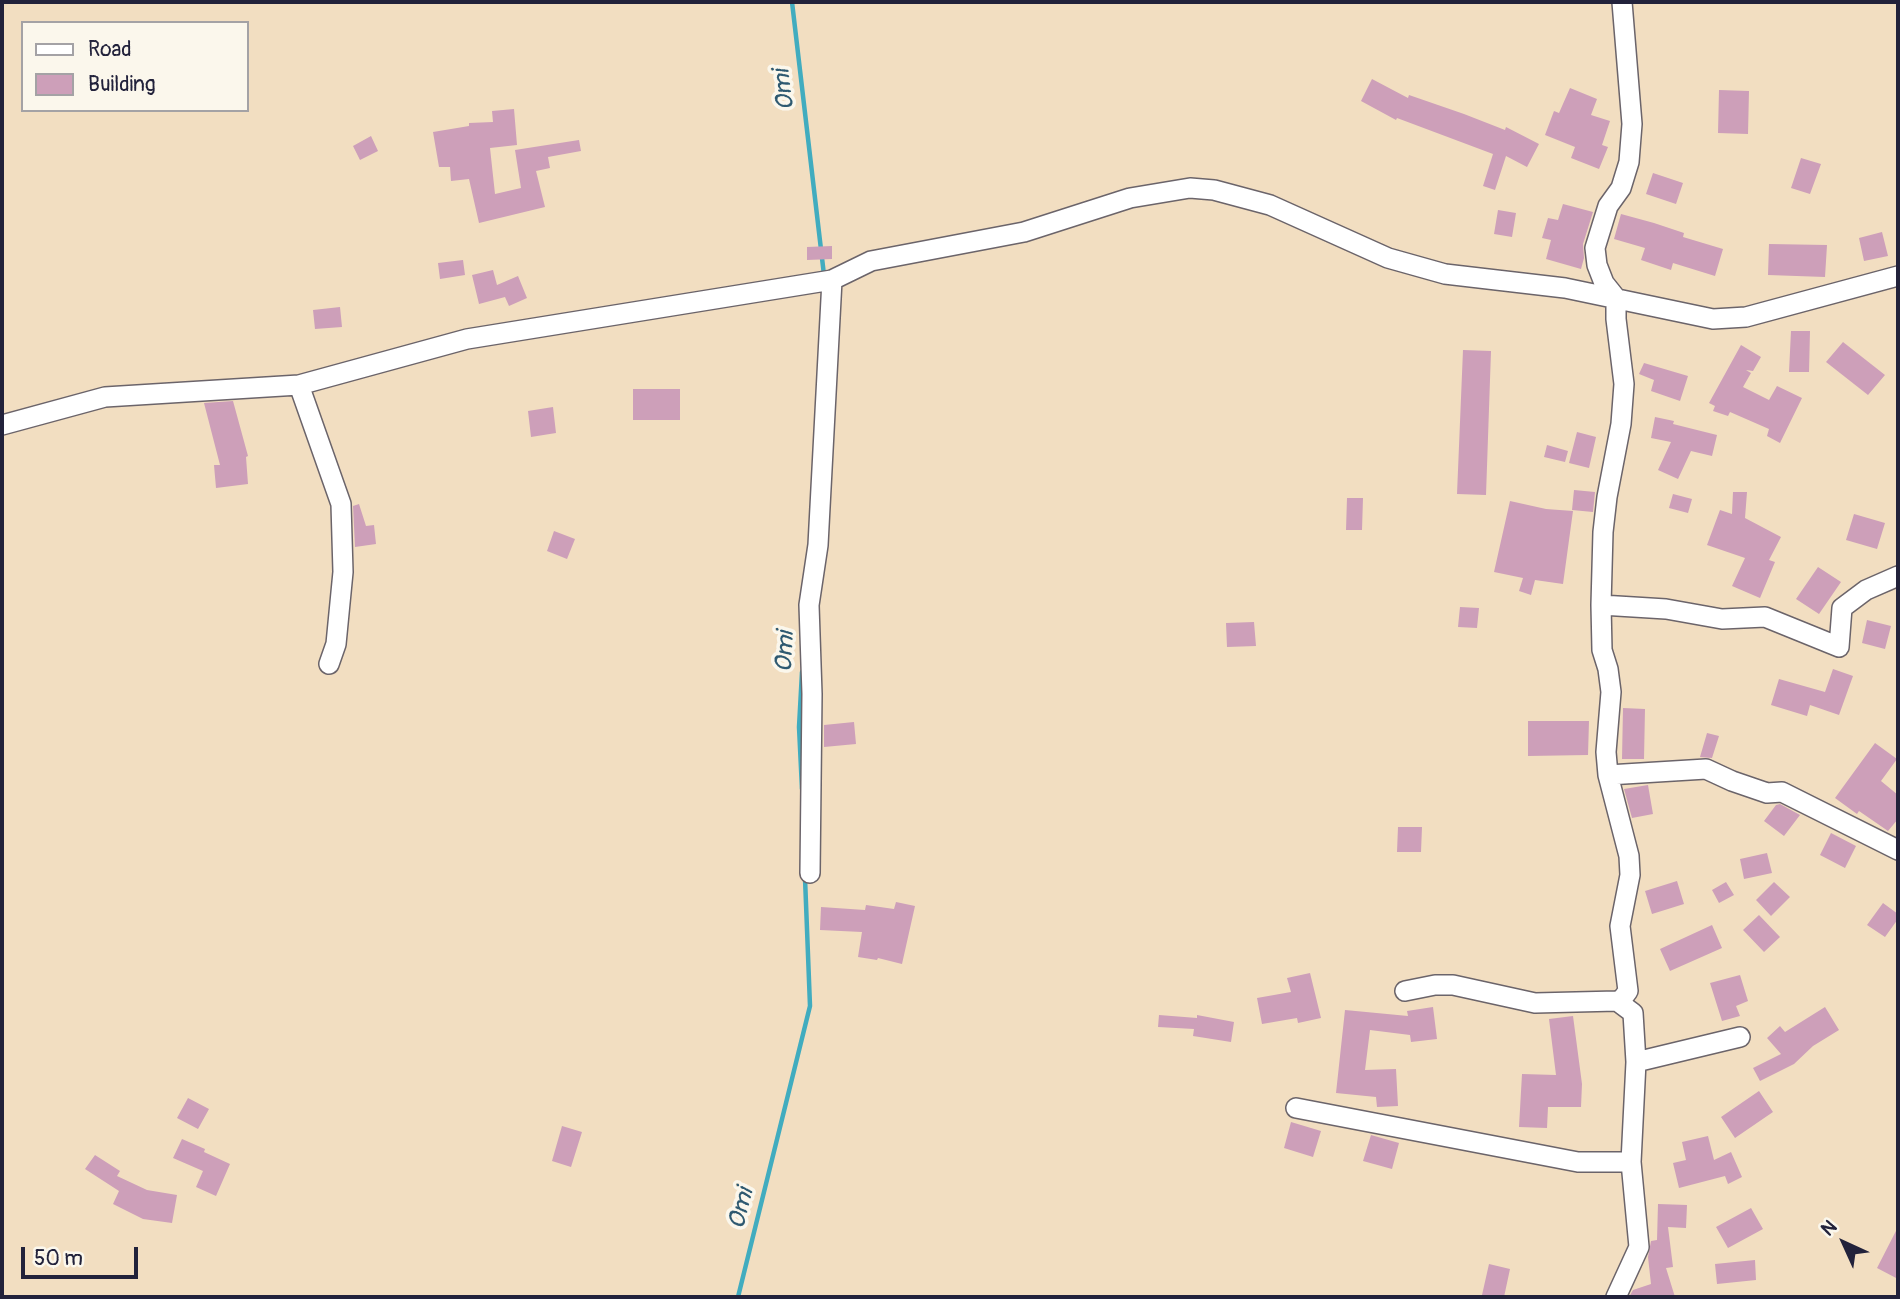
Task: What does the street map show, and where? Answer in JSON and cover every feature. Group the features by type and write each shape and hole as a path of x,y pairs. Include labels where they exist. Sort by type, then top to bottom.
{"street":[{"path":"1405,991 1427,986 1453,985 1535,1003 1617,1001 1628,991 1620,926 1630,875 1629,856 1608,775 1606,752 1611,692 1602,650 1601,605 1604,520 1621,424 1624,384 1616,298 1604,283 1597,265 1595,248 1608,206 1621,188 1629,162 1632,124 1622,2"},
{"path":"2,425 105,397 299,385 467,339 832,280 871,261 1024,232 1130,198 1190,188 1214,190 1270,205 1388,258 1445,274 1565,288 1713,318 1746,317 1898,276"},
{"path":"810,873 813,694 809,605 818,545 832,280"},
{"path":"299,385 341,504 343,572 335,644 329,664"},
{"path":"1601,605 1666,609 1722,620 1765,617 1839,646 1842,608 1866,590 1898,576"},
{"path":"1608,775 1706,769 1767,793 1782,792 1898,850"},
{"path":"1616,1297 1639,1247 1632,1162 1636,1062 1633,1013 1617,1001"},
{"path":"1636,1062 1741,1037"},
{"path":"1296,1108 1578,1162 1632,1162"}],"building":[{"path":"1372,79 1408,98 1409,95 1505,130 1506,127 1539,144 1527,167 1506,156 1495,190 1483,186 1493,154 1397,118 1396,120 1361,101"},
{"path":"1570,88 1597,99 1591,115 1610,121 1602,145 1608,147 1599,169 1571,158 1575,147 1545,135 1554,111 1559,113"},
{"path":"1719,90 1749,91 1748,134 1718,133"},
{"path":"514,109 517,145 490,148 495,194 521,188 515,150 579,140 581,151 548,157 550,168 536,171 545,207 479,223 469,179 451,181 450,167 439,167 433,132 469,126 469,123 493,122 492,111"},
{"path":"371,136 378,151 360,160 353,146"},
{"path":"1801,158 1821,164 1810,194 1791,188"},
{"path":"1653,173 1683,183 1676,204 1646,194"},
{"path":"1563,204 1593,212 1583,244 1584,258 1581,269 1546,259 1551,240 1542,238 1548,218 1558,220"},
{"path":"1498,210 1516,213 1512,237 1494,234"},
{"path":"1621,214 1684,233 1683,237 1723,249 1715,276 1673,263 1671,270 1641,260 1645,248 1614,239"},
{"path":"1882,232 1888,256 1864,261 1859,238"},
{"path":"1769,244 1827,245 1825,277 1768,275"},
{"path":"832,246 832,259 807,260 807,247"},
{"path":"463,260 465,275 440,279 438,263"},
{"path":"493,270 497,285 518,276 527,298 509,306 505,297 479,304 472,275"},
{"path":"340,307 342,327 315,329 313,310"},
{"path":"1791,331 1810,331 1809,372 1789,372"},
{"path":"1843,342 1885,375 1868,395 1826,362"},
{"path":"1741,345 1761,357 1753,371 1746,370 1751,373 1743,387 1769,400 1777,386 1802,398 1780,443 1767,436 1769,429 1730,412 1728,416 1713,411 1715,406 1709,403"},
{"path":"1463,350 1491,351 1486,495 1457,494"},
{"path":"1644,363 1688,376 1680,401 1651,391 1654,380 1639,374"},
{"path":"633,389 680,389 680,420 633,420"},
{"path":"233,401 248,456 248,484 216,488 214,465 220,465 204,403"},
{"path":"553,407 556,433 531,437 528,411"},
{"path":"1655,417 1717,435 1712,456 1691,451 1678,479 1658,470 1671,442 1651,438"},
{"path":"1577,432 1596,437 1589,468 1569,463"},
{"path":"1547,445 1568,451 1565,462 1544,457"},
{"path":"1574,490 1595,492 1593,512 1572,510"},
{"path":"1733,492 1747,492 1745,518 1781,537 1769,560 1775,562 1760,598 1732,586 1745,558 1707,545 1720,510 1732,514"},
{"path":"1673,494 1692,499 1688,513 1669,508"},
{"path":"1347,498 1363,498 1362,530 1346,530"},
{"path":"1510,501 1546,509 1573,511 1563,584 1535,580 1531,595 1519,591 1523,578 1494,572"},
{"path":"359,504 366,526 374,525 376,544 355,547 353,506"},
{"path":"1854,514 1885,523 1877,549 1846,540"},
{"path":"554,531 575,539 567,559 547,551"},
{"path":"1818,567 1841,582 1819,614 1796,599"},
{"path":"1460,607 1479,608 1477,628 1458,627"},
{"path":"1867,620 1891,626 1885,649 1862,643"},
{"path":"1254,622 1256,646 1227,647 1226,623"},
{"path":"1833,669 1853,676 1839,715 1810,705 1807,716 1771,705 1779,679 1825,692"},
{"path":"1623,708 1645,709 1644,759 1622,759"},
{"path":"1528,721 1589,721 1588,755 1528,756"},
{"path":"854,722 856,744 824,747 824,725"},
{"path":"1707,733 1719,736 1712,758 1700,757"},
{"path":"1875,743 1897,759 1881,781 1898,795 1898,819 1888,831 1835,798"},
{"path":"1648,785 1653,814 1632,818 1624,789"},
{"path":"1780,804 1800,815 1784,836 1764,821 1776,805"},
{"path":"1398,827 1422,827 1421,852 1397,852"},
{"path":"1831,833 1856,846 1845,868 1820,855"},
{"path":"1767,853 1772,873 1744,879 1740,859"},
{"path":"1677,881 1684,904 1652,914 1645,891"},
{"path":"1726,882 1734,895 1719,903 1712,890"},
{"path":"1774,882 1790,897 1771,916 1756,900"},
{"path":"896,902 915,906 902,964 878,958 858,957 862,932 820,930 821,907 865,910 866,905 894,909"},
{"path":"1883,903 1898,914 1898,919 1885,937 1867,925"},
{"path":"1759,915 1780,937 1764,952 1743,930"},
{"path":"1712,925 1722,948 1670,971 1660,949"},
{"path":"1310,973 1321,1018 1298,1023 1297,1018 1262,1024 1257,998 1291,992 1287,978"},
{"path":"1740,975 1748,1001 1736,1006 1740,1016 1722,1021 1710,983"},
{"path":"1433,1007 1437,1039 1411,1042 1410,1035 1370,1030 1365,1070 1396,1069 1398,1106 1377,1107 1376,1097 1336,1093 1345,1010 1408,1016 1407,1011"},
{"path":"1825,1007 1839,1030 1813,1046 1794,1064 1760,1081 1753,1068 1781,1054 1767,1038 1780,1026 1785,1032"},
{"path":"1159,1015 1197,1018 1197,1015 1234,1022 1231,1042 1193,1036 1194,1029 1158,1027"},
{"path":"1573,1016 1582,1084 1581,1107 1548,1107 1547,1128 1519,1127 1522,1074 1556,1075 1549,1019"},
{"path":"1759,1091 1773,1112 1735,1138 1721,1117"},
{"path":"188,1098 209,1109 198,1129 177,1118"},
{"path":"1291,1122 1321,1131 1313,1157 1284,1148"},
{"path":"562,1126 582,1132 571,1167 552,1161"},
{"path":"1371,1135 1399,1143 1392,1169 1363,1161"},
{"path":"1708,1136 1714,1160 1731,1152 1742,1177 1728,1184 1725,1176 1679,1188 1673,1163 1686,1160 1682,1142"},
{"path":"182,1139 230,1164 216,1196 196,1187 203,1171 173,1158"},
{"path":"95,1155 120,1171 117,1176 147,1190 177,1195 172,1223 143,1219 113,1204 119,1191 85,1169"},
{"path":"1658,1204 1687,1205 1686,1228 1668,1227 1673,1267 1666,1268 1675,1297 1629,1297 1633,1290 1651,1284 1648,1257 1651,1241 1657,1240"},
{"path":"1751,1208 1763,1229 1728,1248 1716,1227"},
{"path":"1898,1227 1898,1279 1877,1268"},
{"path":"1755,1260 1756,1280 1717,1284 1715,1264"},
{"path":"1489,1264 1510,1269 1504,1297 1482,1295"}],"waterway":[{"name":"Omi","path":"792,2 824,275"},
{"name":"Omi","path":"802,672 799,727 802,789"},
{"name":"Omi","path":"738,1297 810,1006 805,878"}]}
